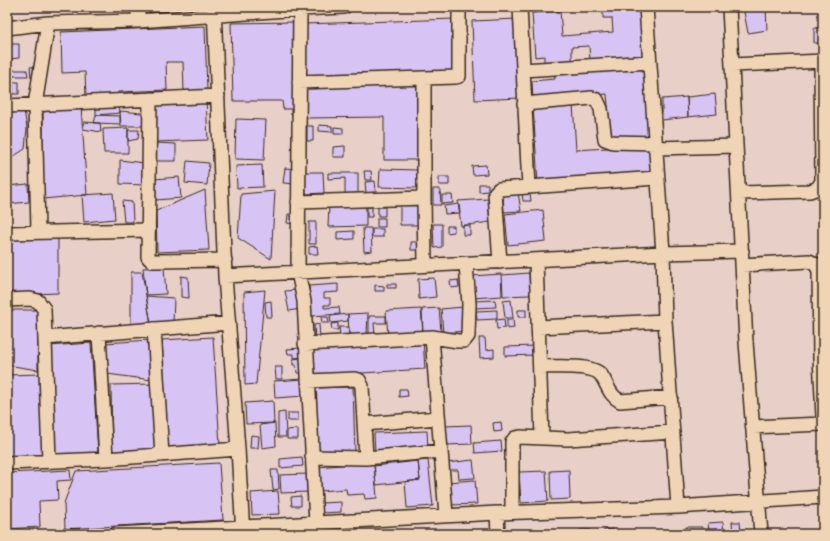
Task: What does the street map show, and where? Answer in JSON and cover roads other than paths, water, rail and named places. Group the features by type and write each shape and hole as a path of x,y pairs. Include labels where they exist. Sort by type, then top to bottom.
{"street":[{"path":"138,7 138,21"},
{"path":"7,28 48,23 138,21 214,12 344,7"},
{"path":"299,82 459,76 459,7"},
{"path":"520,7 528,187"},
{"path":"646,7 663,253 665,321 678,507"},
{"path":"729,7 742,265 761,534"},
{"path":"300,8 298,272 302,285 304,301 305,344 316,523"},
{"path":"214,12 225,276 243,530"},
{"path":"38,232 35,104 48,23"},
{"path":"732,65 822,61 822,181 818,188 810,191 739,192"},
{"path":"523,70 650,62"},
{"path":"424,78 425,265"},
{"path":"7,106 218,96"},
{"path":"524,104 592,98 597,100 601,109 605,139 613,142 656,145 736,146"},
{"path":"150,99 148,256 152,261 225,260"},
{"path":"500,262 495,193 499,189 657,178"},
{"path":"298,202 424,198"},
{"path":"7,233 148,230"},
{"path":"225,276 742,250"},
{"path":"536,260 542,438"},
{"path":"742,265 809,262 815,264 819,270 821,297 823,416"},
{"path":"305,344 432,337 464,341 468,336 469,304 466,264"},
{"path":"7,300 38,301 44,309 49,461"},
{"path":"538,327 665,321"},
{"path":"45,338 229,323"},
{"path":"154,329 162,455"},
{"path":"99,333 106,459"},
{"path":"432,337 446,515"},
{"path":"540,367 588,368 600,373 613,398 620,401 671,398"},
{"path":"308,381 359,380 362,386 366,458"},
{"path":"364,424 438,418"},
{"path":"753,427 823,424"},
{"path":"512,512 512,442 515,438 568,439 673,432"},
{"path":"7,463 106,459 238,449"},
{"path":"312,457 366,458 441,451"},
{"path":"116,534 243,530 316,523 446,515 678,507 823,498"},
{"path":"497,513 498,534"}]}
